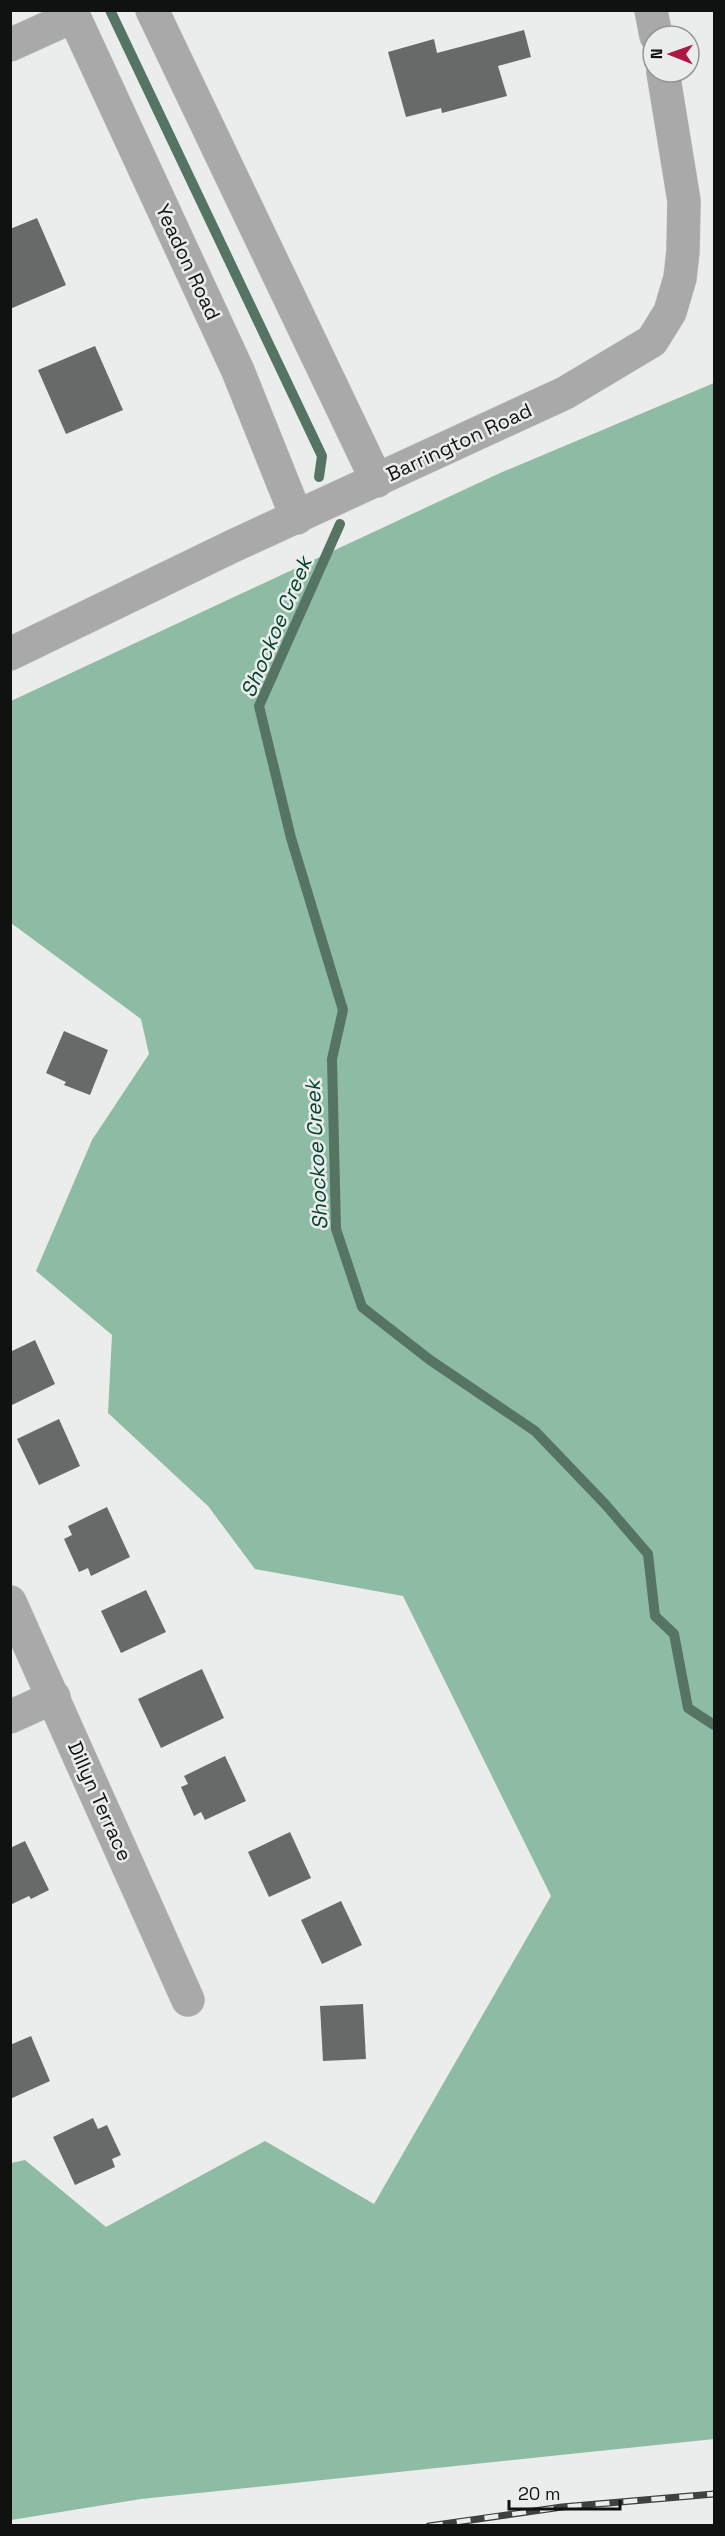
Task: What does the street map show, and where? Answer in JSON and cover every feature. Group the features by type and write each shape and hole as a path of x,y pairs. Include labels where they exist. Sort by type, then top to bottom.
{"street":[{"path":"152,10 377,481"},
{"path":"10,45 72,13"},
{"name":"Yeadon Road","path":"72,13 238,371 297,518"},
{"name":"Barrington Road","path":"10,654 235,545 565,393 602,373 652,341 670,312 680,278 684,251 684,201 665,84"},
{"name":"Dillyn Terrace","path":"10,1602 188,2000"},
{"path":"10,1718 54,1697"}],"green space":[{"path":"714,383 714,2439 141,2499 11,2520 11,2163 25,2160 106,2227 265,2141 374,2204 551,1896 403,1596 255,1569 208,1506 108,1413 112,1335 36,1271 92,1140 149,1054 141,1019 11,923 11,701 500,473"}],"building":[{"path":"524,30 531,57 498,66 507,96 442,113 441,108 406,117 388,52 434,39 437,53"},
{"path":"37,218 66,285 10,309 10,229"},
{"path":"95,346 123,410 66,434 38,370"},
{"path":"64,1031 108,1050 90,1095 64,1085 66,1082 46,1073"},
{"path":"35,1340 55,1384 10,1406 10,1352"},
{"path":"59,1419 80,1466 39,1485 17,1439"},
{"path":"107,1507 130,1557 91,1576 88,1568 79,1572 64,1539 72,1535 68,1526"},
{"path":"146,1590 166,1632 121,1653 101,1611"},
{"path":"202,1669 224,1718 161,1748 138,1699"},
{"path":"225,1756 246,1801 205,1820 201,1812 194,1816 181,1787 188,1784 184,1776"},
{"path":"290,1832 311,1878 269,1897 248,1852"},
{"path":"25,1841 49,1890 31,1899 29,1896 10,1905 10,1848"},
{"path":"341,1901 362,1945 322,1964 301,1920"},
{"path":"363,2004 366,2059 323,2061 320,2006"},
{"path":"31,2036 50,2081 10,2099 10,2045"},
{"path":"93,2118 98,2129 107,2125 121,2155 112,2159 115,2167 75,2185 53,2137"}],"waterway":[{"path":"110,10 322,456 319,477"},
{"name":"Shockoe Creek","path":"340,524 259,706 291,838 343,1010 332,1059 336,1229 362,1307 430,1360 535,1431 605,1504 648,1554 655,1616 674,1634 688,1708 714,1725"}],"railway":[{"path":"429,2526 562,2507 714,2494"}]}
